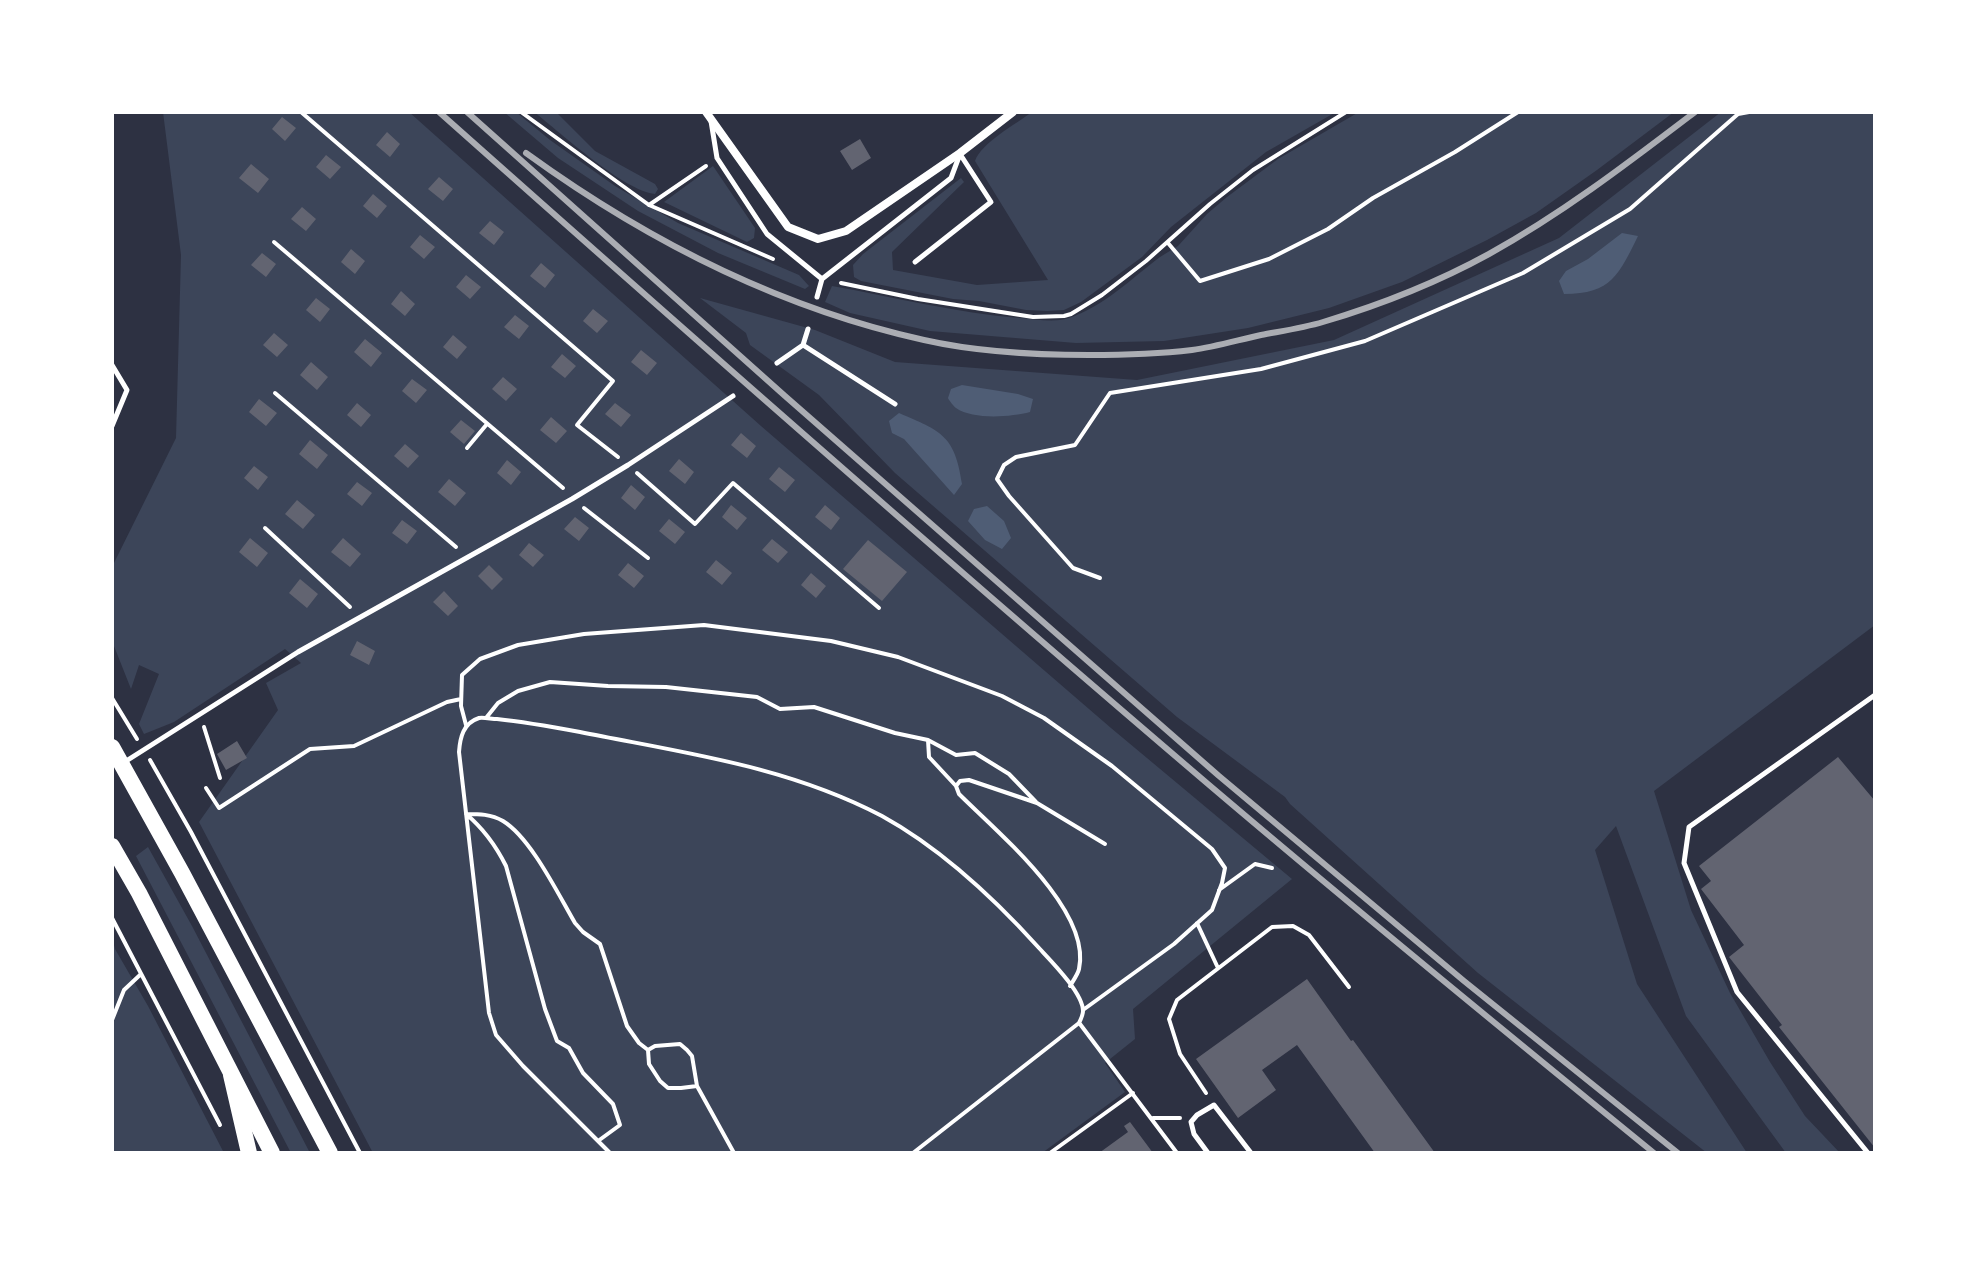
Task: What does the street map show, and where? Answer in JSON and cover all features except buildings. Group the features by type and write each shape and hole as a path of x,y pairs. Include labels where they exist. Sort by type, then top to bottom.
{"main road":[{"path":"112,747 330,1153"},
{"path":"112,846 272,1153"},
{"path":"231,1075 249,1153"}],"street":[{"path":"708,116 788,227 818,239 846,231 960,153 1013,112"}],"lane":[{"path":"708,116 717,158 767,234 822,279"},
{"path":"915,262 991,202 960,153"},
{"path":"817,297 822,279 951,178 960,153"},
{"path":"777,363 803,345 808,329"},
{"path":"803,345 895,404"},
{"path":"112,365 127,390 112,426"},
{"path":"122,764 298,652 572,499 733,396"},
{"path":"1868,1153 1737,992 1684,863 1689,827 1875,695"},
{"path":"1208,1153 1194,1134 1191,1122 1214,1105 1251,1153"}],"path":[{"path":"301,112 613,381 577,425 695,524 733,483 879,608"},
{"path":"521,112 649,205 779,261"},
{"path":"822,279 1000,312 1033,317 1064,316 1102,295 1253,170 1346,112"},
{"path":"1168,243 1200,281 1269,259 1328,229 1373,198 1518,112"},
{"path":"1100,578 1073,568 1009,496 997,479 1004,465 1016,457 1075,445 1110,393 1261,369 1365,341 1523,273 1630,209 1739,113 1749,112"},
{"path":"649,205 717,158"},
{"path":"274,242 563,488 572,499 648,558"},
{"path":"275,393 467,557"},
{"path":"467,448 487,424"},
{"path":"265,528 360,617"},
{"path":"466,726 461,699 462,675 480,659 518,645 584,634 704,625 831,641 898,657 1002,696 1044,718 1112,766 1212,849 1225,868 1212,910 1174,944 1083,1010"},
{"path":"486,718 498,703 518,691 550,682 666,687 757,697 780,709 814,707 895,733 928,740 956,755 975,753 1009,774 1037,803"},
{"path":"112,698 191,832 331,1105 360,1153"},
{"path":"206,788 219,808 310,749 354,746 447,702 461,699"},
{"path":"199,713 220,778"},
{"path":"610,1153 496,1035 489,1013 459,752 460,737 466,726 479,718 552,726 720,758 794,779 883,817 942,855 1001,906 1078,996 1083,1010 1079,1023 913,1153"},
{"path":"928,740 929,757 956,786 959,794 1055,894 1079,943 1079,970 1070,986"},
{"path":"956,786 960,781 969,780 1037,803 1105,844"},
{"path":"466,814 487,815 501,820 517,832 532,851 575,923 600,944 627,1026 648,1050 649,1064 660,1081 668,1088 697,1086"},
{"path":"466,814 497,849 506,866 545,1009 557,1041 569,1048 583,1073 613,1104 620,1125 598,1141"},
{"path":"1219,890 1255,864 1272,868"},
{"path":"112,918 225,1134"},
{"path":"1197,923 1218,969"},
{"path":"1214,1105 1180,1054 1169,1019 1177,1000 1272,927 1293,926 1309,935 1349,987"},
{"path":"112,1020 124,990 141,974"},
{"path":"1079,1023 1177,1153"},
{"path":"648,1050 655,1046 680,1044 687,1050 692,1056 697,1086 734,1153"},
{"path":"1050,1153 1133,1093"},
{"path":"1151,1118 1194,1118"}],"shaded area":[{"path":"163,112 409,112 761,426 1111,728 1292,879 1133,1009 1135,1039 1105,1063 1125,1092 1042,1153 373,1153 199,822 278,710 266,683 301,663 285,649 174,722 144,734 139,724 159,674 139,665 131,689 112,641 112,567 176,438 181,255"},
{"path":"504,112 516,112 615,186 678,223 799,275 809,286 805,289 718,253 638,211 558,158"},
{"path":"534,112 556,112 595,151 655,184 658,189 655,194 627,183 610,172"},
{"path":"1032,112 1336,112 1266,152 1171,227 1142,257 1081,302 1064,310 1026,310 953,299 854,277 853,265 863,254 961,178 964,182 892,252 893,270 977,285 1048,280 975,161 984,147"},
{"path":"1359,112 1674,112 1536,213 1487,240 1402,282 1329,308 1248,328 1164,341 1076,343 930,331 850,313 825,302 832,286 996,316 1044,320 1069,318 1105,299 1178,246 1207,214 1278,159"},
{"path":"1721,112 1875,112 1875,625 1654,791 1691,910 1730,993 1805,1116 1840,1153 1786,1153 1686,1016 1616,826 1595,850 1637,984 1747,1153 1707,1153 1478,973 1285,797 1177,717 895,473 819,395 750,345 746,333 700,298 815,330 895,362 1137,380 1334,340 1559,238"},
{"path":"713,166 755,228 754,238 747,242 664,202"},
{"path":"1622,233 1638,236 1612,279 1593,290 1564,294 1559,281 1566,271 1588,259"},
{"path":"962,385 1033,399 1030,412 992,416 963,412 955,408 948,398 951,389"},
{"path":"899,413 936,430 950,445 962,484 954,495 904,439 892,433 889,421"},
{"path":"987,506 1004,521 1011,538 1002,549 985,540 968,521 974,509"},
{"path":"148,847 310,1153 291,1153 136,856"},
{"path":"112,937 115,949 224,1153 112,1153"}],"railway":[{"path":"439,112 1111,701 1374,924 1654,1153"},
{"path":"467,112 785,396 1219,776 1464,981 1678,1153"},
{"path":"526,153 666,242 766,290 818,310 924,340 965,347 1048,354 1128,354 1201,349 1308,326 1366,308 1429,283 1489,254 1543,222 1695,112"}]}
